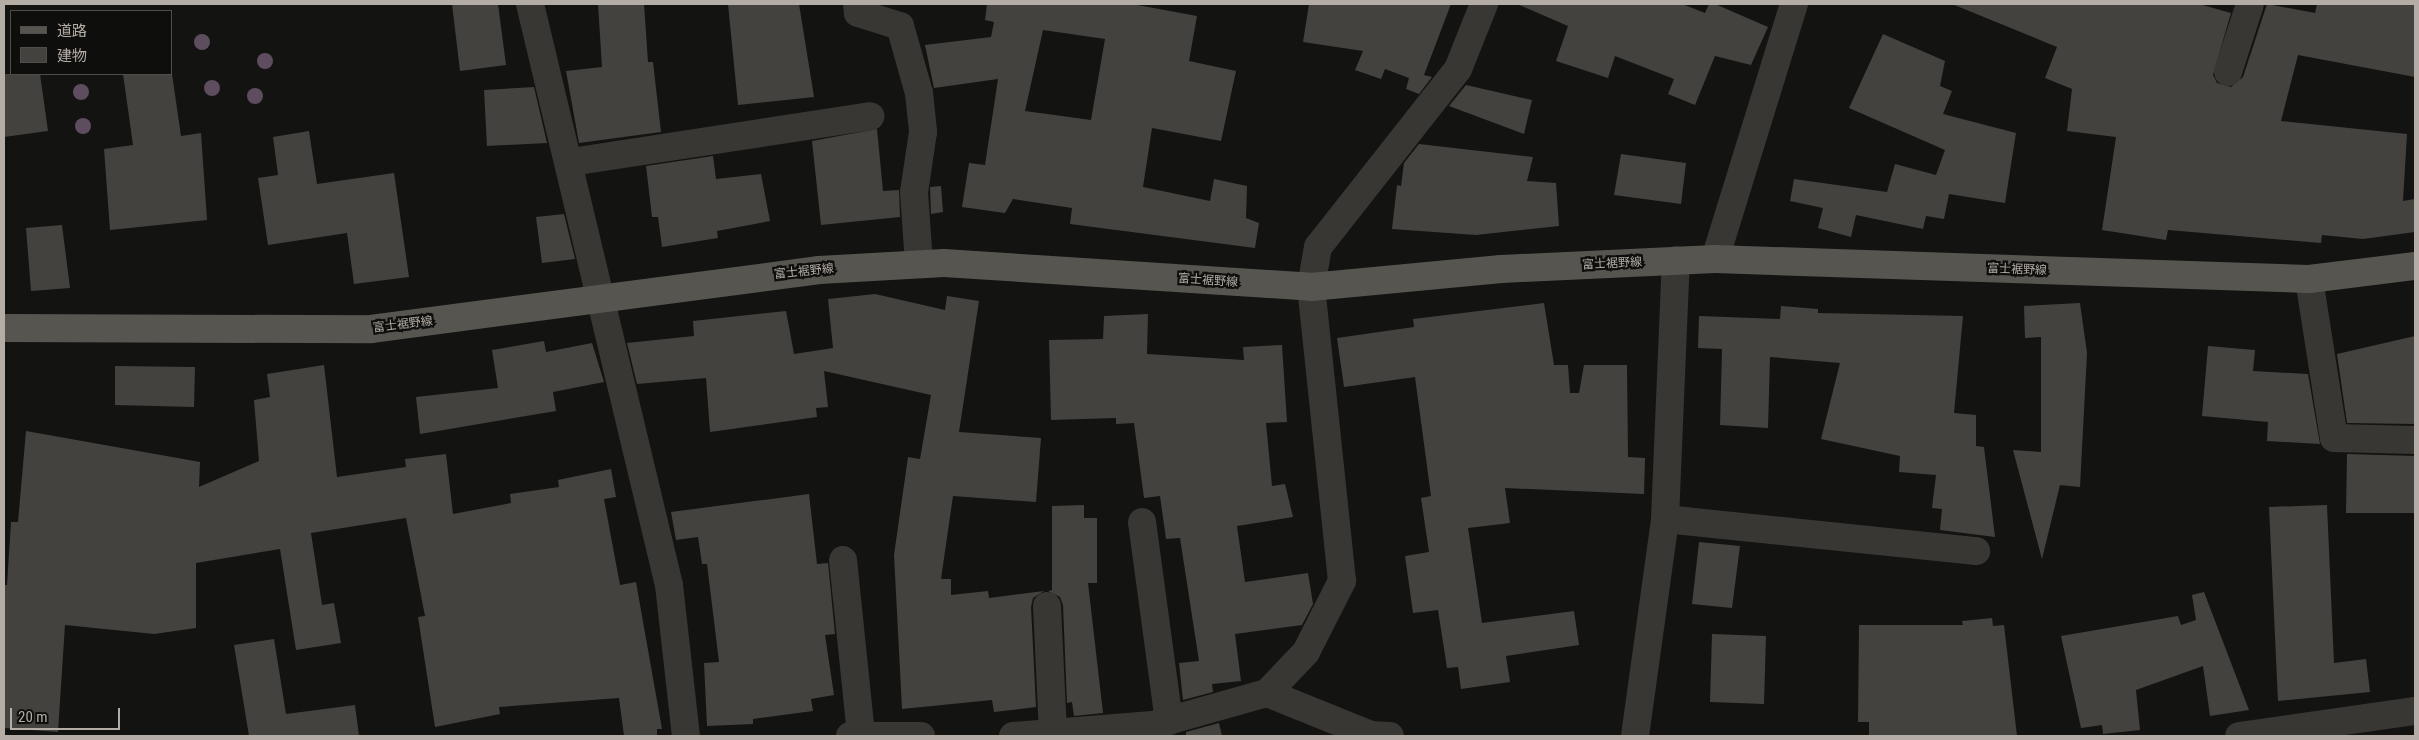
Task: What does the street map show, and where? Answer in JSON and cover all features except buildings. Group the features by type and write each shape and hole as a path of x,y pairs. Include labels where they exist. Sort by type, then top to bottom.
{"main road":[{"name":"富士裾野線","path":"4,328 371,329 819,270 919,264 1311,287 1500,269 1676,260 2309,279 2415,266"}],"street":[{"path":"530,4 571,162 599,299 669,586 686,736"},
{"path":"857,4 858,14 900,26 919,93 923,132 914,192 919,264"},
{"path":"1012,736 1169,720 1267,693 1306,652 1342,581 1311,287 1318,248 1458,68 1484,4"},
{"path":"1715,260 1794,4"},
{"path":"2228,72 2250,4"},
{"path":"571,162 870,116"},
{"path":"1635,736 1665,519 1676,260"},
{"path":"2309,279 2334,438 2415,440"},
{"path":"1665,519 1976,551"},
{"path":"1142,522 1169,720"},
{"path":"843,560 856,736 921,736"},
{"path":"1047,606 1053,733"},
{"path":"1267,693 1371,735 1390,736"},
{"path":"2239,736 2415,711"}]}
